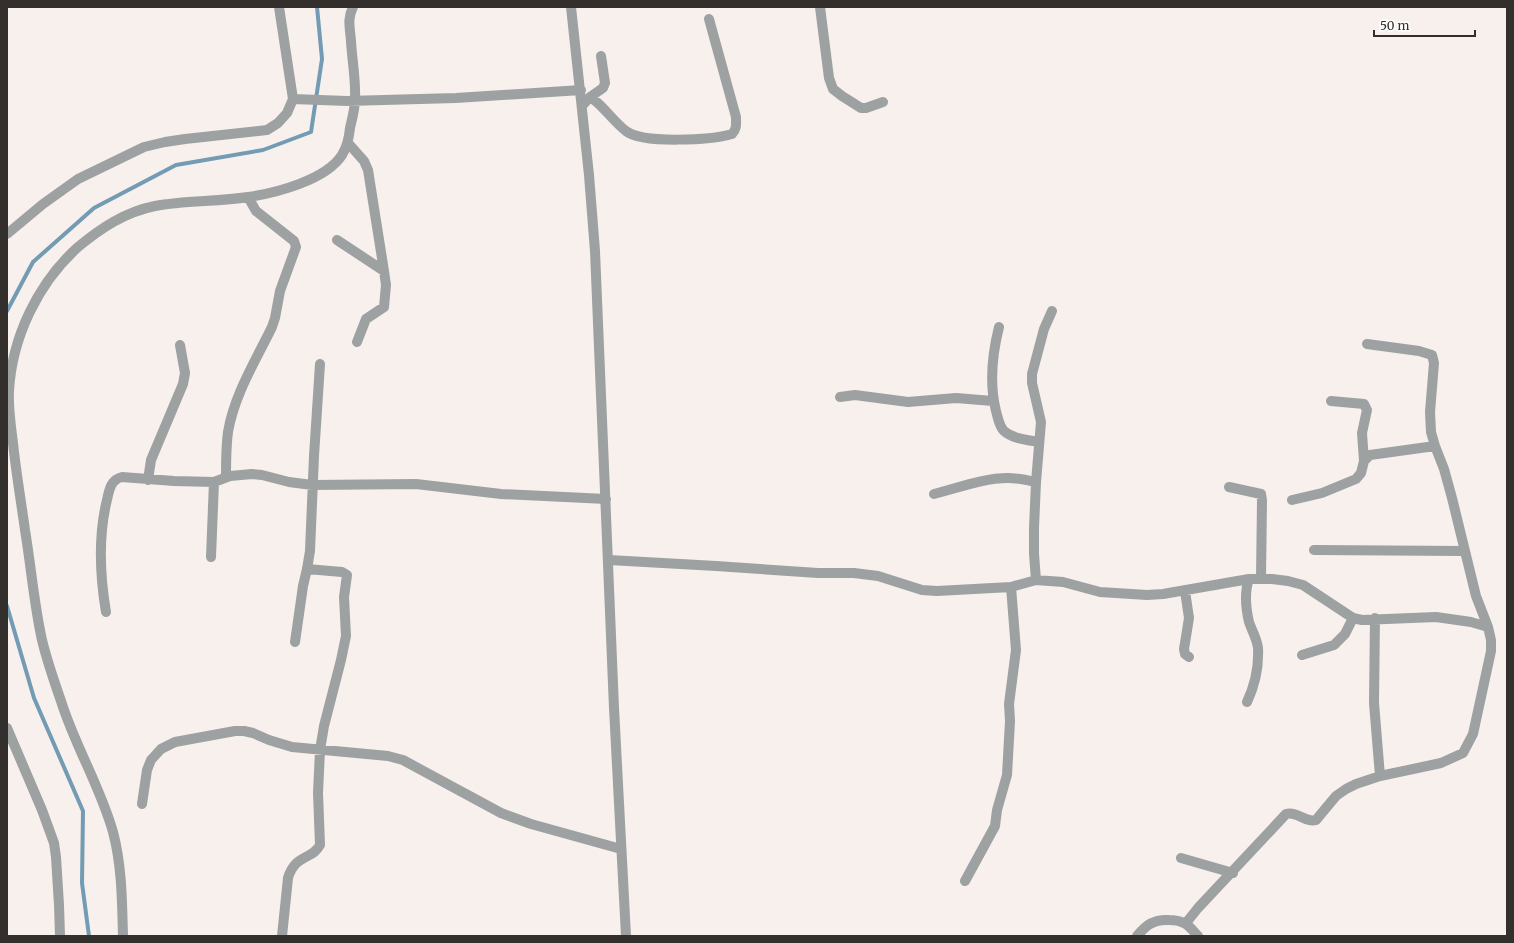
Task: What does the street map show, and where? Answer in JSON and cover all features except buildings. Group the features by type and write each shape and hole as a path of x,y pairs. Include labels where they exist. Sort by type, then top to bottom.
{"street":[{"path":"7,234 43,204 78,179 144,147 165,142 267,130 278,123 296,99 279,7"},
{"path":"571,7 581,90 595,251 626,936"},
{"path":"820,7 829,78 833,89 861,108 866,108 883,102"},
{"path":"123,936 121,880 113,833 107,814 61,704 42,639 18,485 11,429 9,390 16,347 22,328 37,298 58,267 79,246 111,222 125,215 153,207 248,197 304,182 330,169 340,158 348,143 351,100 349,10"},
{"path":"590,97 596,101 626,132 632,135 676,141 732,134 737,126 736,117 709,19"},
{"path":"582,106 590,97 603,88 605,83 601,56"},
{"path":"296,99 351,100 495,97 581,90"},
{"path":"348,143 364,161 368,170 386,285 384,307 366,320 357,342"},
{"path":"226,477 226,447 228,430 236,403 272,327 280,291 296,247 294,241 256,211 248,197"},
{"path":"337,240 384,271"},
{"path":"1036,580 1034,554 1036,482 1041,422 1034,394 1032,374 1044,329 1052,311"},
{"path":"999,327 991,379 993,401 998,420 1003,430 1010,435 1039,442"},
{"path":"1186,923 1198,908 1286,814 1293,813 1312,821 1316,820 1336,796 1346,789 1380,776 1441,763 1463,753 1467,748 1473,734 1491,651 1491,640 1488,627 1476,596 1444,469 1434,446 1431,432 1430,412 1434,363 1432,355 1419,351 1367,344"},
{"path":"148,480 151,460 183,384 185,374 180,346"},
{"path":"295,642 302,586 308,569 311,540 312,485 320,364"},
{"path":"840,397 854,395 908,402 956,398 993,401"},
{"path":"1292,500 1322,493 1356,479 1361,473 1364,461 1362,433 1367,410 1364,404 1331,401"},
{"path":"1364,461 1370,454 1434,446"},
{"path":"106,612 102,586 101,535 110,487 114,480 122,477 148,480 214,482 226,477 262,474 289,482 312,485 416,484 501,494 606,499"},
{"path":"934,494 995,479 1007,478 1036,482"},
{"path":"211,557 214,482"},
{"path":"1229,487 1261,494 1261,579"},
{"path":"1314,550 1464,551"},
{"path":"609,560 818,573 854,573 878,576 922,590 937,591 1012,587 1036,580 1063,582 1100,592 1155,595 1249,579 1288,581 1303,585 1354,618 1362,620 1375,618 1436,617 1472,622 1488,627"},
{"path":"282,936 290,870 294,864 316,851 320,845 318,793 320,750 346,636 344,597 348,577 346,573 308,569"},
{"path":"1247,702 1256,677 1258,647 1249,622 1246,587 1249,579"},
{"path":"966,881 995,826 997,810 1007,775 1010,727 1009,704 1016,650 1012,587"},
{"path":"1185,591 1188,618 1184,649 1185,654 1189,657"},
{"path":"1302,655 1334,645 1345,634 1354,618"},
{"path":"1375,618 1374,703 1380,776"},
{"path":"7,728 42,810 54,843 60,936"},
{"path":"142,804 147,770 151,760 161,749 175,742 235,731 244,731 292,747 388,756 403,760 501,813 531,824 621,849"},
{"path":"1182,858 1233,872"},
{"path":"1137,936 1146,926 1154,921 1164,920 1177,920 1186,923 1198,936"}],"waterway":[{"path":"7,311 33,262 94,208 176,165 263,150 311,132 322,59 317,7"},
{"path":"7,606 34,698 83,811 82,883 89,936"}]}
